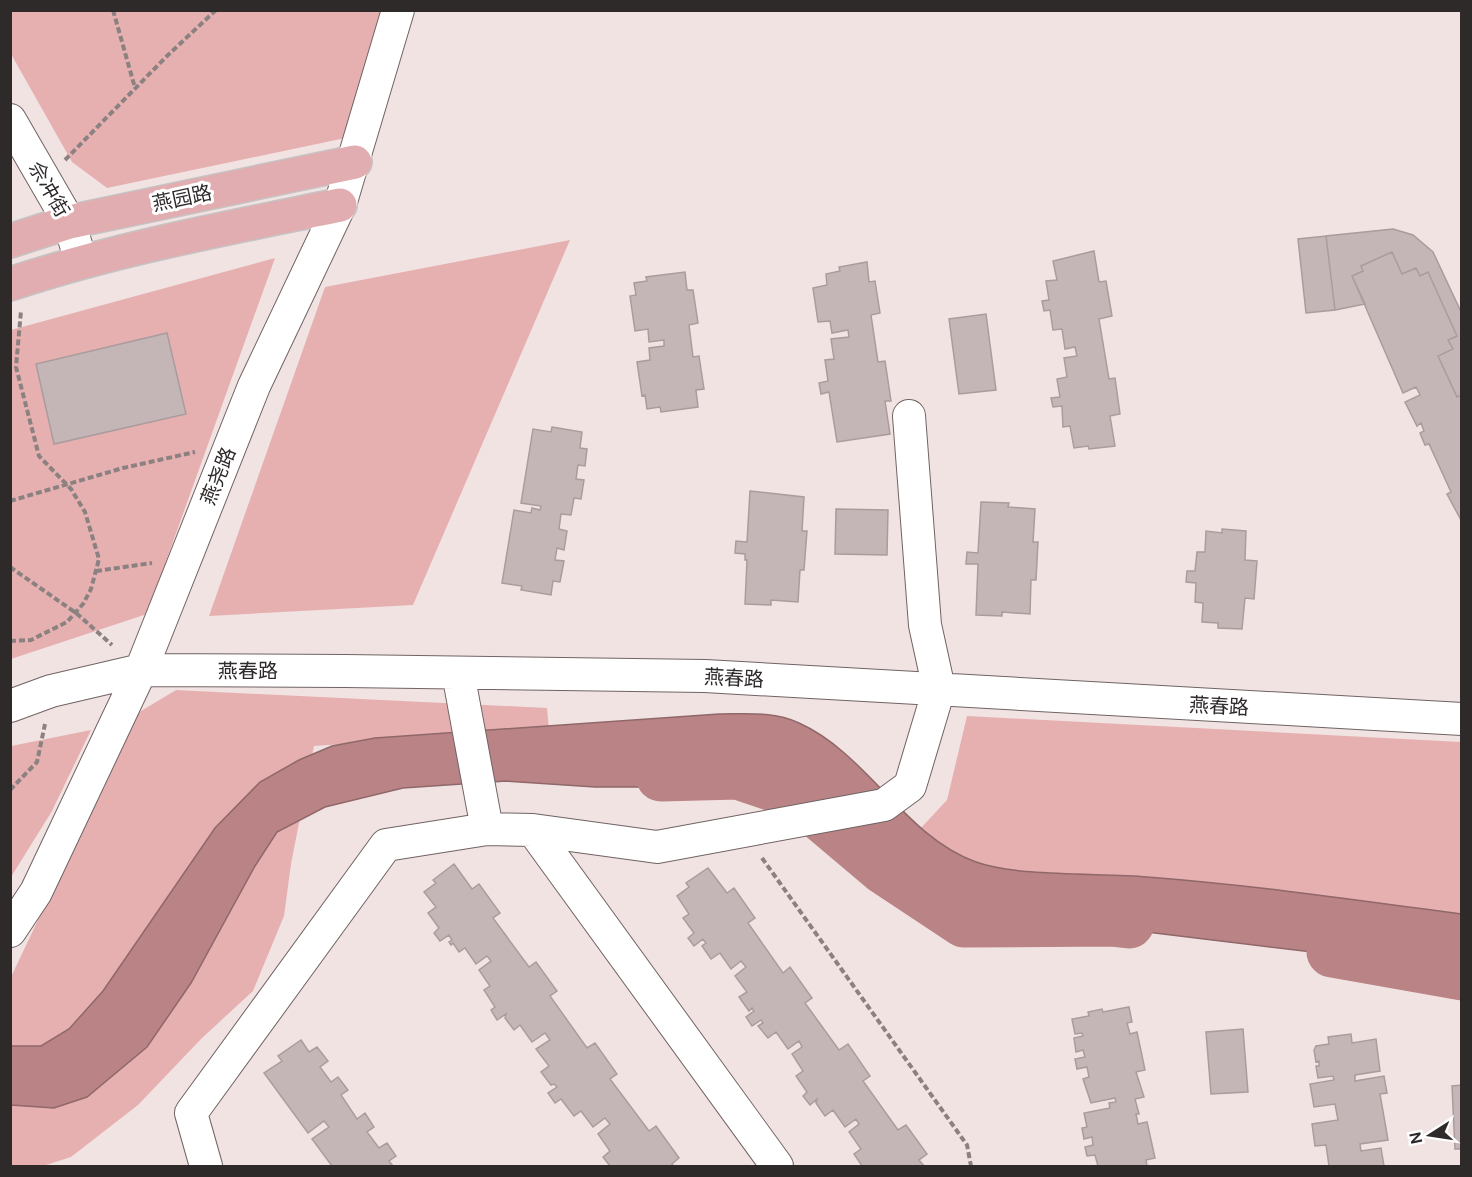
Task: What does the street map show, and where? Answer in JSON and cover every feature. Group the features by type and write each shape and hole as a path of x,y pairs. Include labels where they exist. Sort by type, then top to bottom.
{"main road":[{"name":"燕园路","path":"10,241 69,222 354,162"},
{"name":"燕园路","path":"11,284 81,261 142,245 340,206"}],"street":[{"name":"燕尧路","path":"10,932 36,892 141,670 254,386 340,206 398,10"},
{"name":"佘冲街","path":"10,120 69,222 81,261"},
{"path":"206,1167 191,1113 386,845 487,829 533,830 657,847 884,805 910,786 939,689 925,625 909,416"},
{"name":"燕春路","path":"10,706 51,691 141,670 705,676 1461,719"},
{"path":"458,673 487,829"},
{"path":"533,830 777,1167"}],"path":[{"path":"113,10 135,88"},
{"path":"45,181 135,88 216,10"},
{"path":"10,641 31,640 48,634 67,622 92,589 99,559 86,512 39,456 16,367 21,309 11,284"},
{"path":"10,501 123,468 231,445"},
{"path":"96,571 185,559"},
{"path":"10,567 76,613 141,670"},
{"path":"10,790 37,762 51,691"},
{"path":"752,831 774,873 967,1145 971,1167"}],"shaded area":[{"path":"10,11 390,11 355,136 107,188 72,162 11,54"},
{"path":"570,240 413,605 209,616 325,287"},
{"path":"275,258 147,614 11,659 11,330"},
{"path":"176,690 547,708 549,730 314,746 291,864 284,916 253,991 202,1038 138,1105 71,1157 43,1166 11,1166 10,979 136,714"},
{"path":"719,714 759,714 799,723 846,754 928,834 951,850 976,862 993,867 1036,872 1147,877 1226,884 1461,914 1461,969 971,913 940,901 812,792 783,777 736,773 658,787 595,787 506,781 403,788 325,807 277,832 255,866 191,983 147,1047 87,1097 54,1108 11,1105 10,1046 41,1046 69,1029 103,991 215,828 260,782 299,760 332,746 375,738"},
{"path":"967,716 1461,742 1461,928 958,864 919,830 947,800"},
{"path":"91,730 52,811 11,877 11,746"}],"building":[{"path":"1393,229 1413,235 1433,252 1462,314 1462,395 1457,397 1438,356 1453,349 1448,340 1457,336 1428,272 1420,276 1416,268 1402,274 1392,252 1361,266 1363,271 1352,276 1365,304 1335,310 1326,236"},
{"path":"1326,236 1335,310 1306,313 1298,239"},
{"path":"1094,251 1099,282 1106,281 1112,316 1099,319 1109,379 1115,378 1120,414 1110,416 1115,446 1089,449 1088,446 1074,448 1070,426 1063,427 1062,406 1053,407 1051,398 1060,397 1057,379 1067,377 1064,358 1077,356 1075,347 1065,349 1062,329 1053,330 1050,310 1044,311 1042,301 1049,300 1046,281 1057,280 1053,261"},
{"path":"1392,252 1402,274 1416,268 1420,276 1428,272 1457,336 1448,340 1453,349 1438,356 1457,397 1462,395 1462,522 1447,494 1451,492 1429,444 1425,445 1420,433 1424,431 1421,423 1417,426 1405,402 1420,395 1416,387 1403,393 1352,276 1363,271 1361,266"},
{"path":"867,262 869,282 875,281 880,313 871,315 878,362 885,361 891,401 885,401 890,434 837,442 829,392 821,394 819,383 828,381 825,360 834,359 831,339 849,337 848,330 832,333 830,321 818,322 813,288 827,285 826,274 840,271 839,267"},
{"path":"685,272 687,290 693,290 698,323 689,325 693,357 699,356 704,389 696,390 698,407 661,412 660,407 647,409 645,395 642,396 637,362 650,360 649,348 664,346 664,340 649,342 648,329 635,331 630,296 636,295 634,283 647,281 646,277"},
{"path":"986,314 996,390 959,394 949,319"},
{"path":"167,333 186,414 54,444 36,364"},
{"path":"552,427 582,432 580,448 587,449 585,466 578,465 576,479 584,480 581,499 574,498 571,515 561,514 559,529 567,531 564,550 557,548 555,560 564,561 560,582 553,581 551,595 521,590 522,586 502,583 514,510 531,513 532,508 540,510 541,506 521,503 533,429 551,432"},
{"path":"750,491 804,497 802,531 807,531 804,570 800,570 798,602 771,600 771,605 745,604 747,560 745,560 745,554 735,553 736,541 747,542"},
{"path":"981,502 1009,503 1008,507 1035,509 1033,542 1038,542 1036,580 1031,580 1030,614 1002,612 1002,616 976,615 978,564 966,564 967,552 978,553"},
{"path":"836,509 888,510 887,555 835,554"},
{"path":"1222,529 1246,531 1245,560 1257,561 1254,599 1245,598 1242,629 1218,628 1218,623 1202,622 1203,603 1195,602 1196,583 1186,582 1187,571 1195,571 1197,552 1205,552 1206,531 1222,533"},
{"path":"454,864 472,889 479,884 500,913 493,918 529,967 536,962 557,991 550,996 587,1048 595,1043 617,1074 610,1079 649,1131 656,1126 679,1158 672,1164 674,1166 610,1166 603,1157 610,1151 598,1134 610,1124 605,1118 593,1127 581,1111 574,1116 561,1099 555,1103 548,1093 557,1087 554,1084 551,1085 541,1072 549,1066 536,1049 550,1040 545,1033 532,1042 520,1025 514,1030 505,1018 506,1014 497,1020 491,1010 495,1007 484,990 490,986 479,970 491,961 487,956 476,964 465,948 459,952 453,943 451,945 449,942 452,940 449,935 440,941 434,933 439,928 428,913 436,907 424,892 436,883 433,880"},
{"path":"708,868 727,893 734,888 755,918 748,923 783,973 790,967 812,998 805,1003 839,1050 848,1044 870,1076 863,1081 898,1130 906,1125 927,1154 919,1160 924,1166 862,1166 854,1154 861,1149 849,1132 859,1124 856,1119 845,1127 833,1110 825,1116 816,1103 817,1099 810,1105 803,1096 807,1092 796,1076 803,1071 792,1054 802,1047 799,1041 788,1049 776,1032 768,1038 758,1026 763,1023 761,1020 752,1026 746,1017 754,1011 752,1008 749,1011 739,997 747,992 735,976 746,967 741,961 731,969 720,953 711,959 702,946 706,943 703,939 694,946 688,938 694,933 683,918 689,914 677,896 689,887 686,883"},
{"path":"1129,1007 1132,1022 1127,1023 1130,1034 1137,1032 1145,1070 1136,1072 1144,1097 1135,1099 1139,1114 1136,1114 1138,1124 1147,1122 1155,1158 1146,1160 1147,1166 1098,1166 1095,1155 1087,1156 1085,1147 1093,1145 1092,1137 1084,1139 1082,1128 1087,1127 1084,1113 1110,1108 1109,1103 1116,1102 1115,1098 1091,1103 1083,1079 1089,1077 1087,1067 1077,1069 1075,1059 1085,1057 1083,1050 1076,1052 1074,1038 1083,1036 1082,1033 1075,1034 1072,1019 1089,1016 1088,1012 1102,1009 1103,1012"},
{"path":"1243,1029 1248,1092 1211,1094 1206,1032"},
{"path":"1351,1034 1352,1043 1376,1039 1380,1071 1355,1075 1355,1081 1384,1076 1387,1093 1380,1094 1388,1140 1360,1144 1361,1151 1381,1148 1384,1166 1329,1166 1326,1145 1315,1146 1312,1124 1338,1120 1335,1104 1314,1107 1310,1084 1334,1080 1333,1076 1318,1078 1316,1066 1319,1066 1319,1061 1316,1062 1314,1050 1316,1046 1329,1044 1328,1037"},
{"path":"301,1040 309,1052 317,1047 328,1061 320,1067 331,1082 338,1077 348,1090 341,1095 357,1119 365,1113 374,1127 367,1132 379,1148 387,1143 396,1156 389,1161 393,1166 332,1166 312,1139 329,1127 324,1121 308,1133 264,1073 282,1061 278,1056"},
{"path":"1462,1085 1462,1149 1455,1149 1452,1086"}],"waterway":[{"path":"661,776 738,774 794,793 884,869 964,922 1111,921 1129,923"},
{"path":"1332,952 1462,975"}]}
